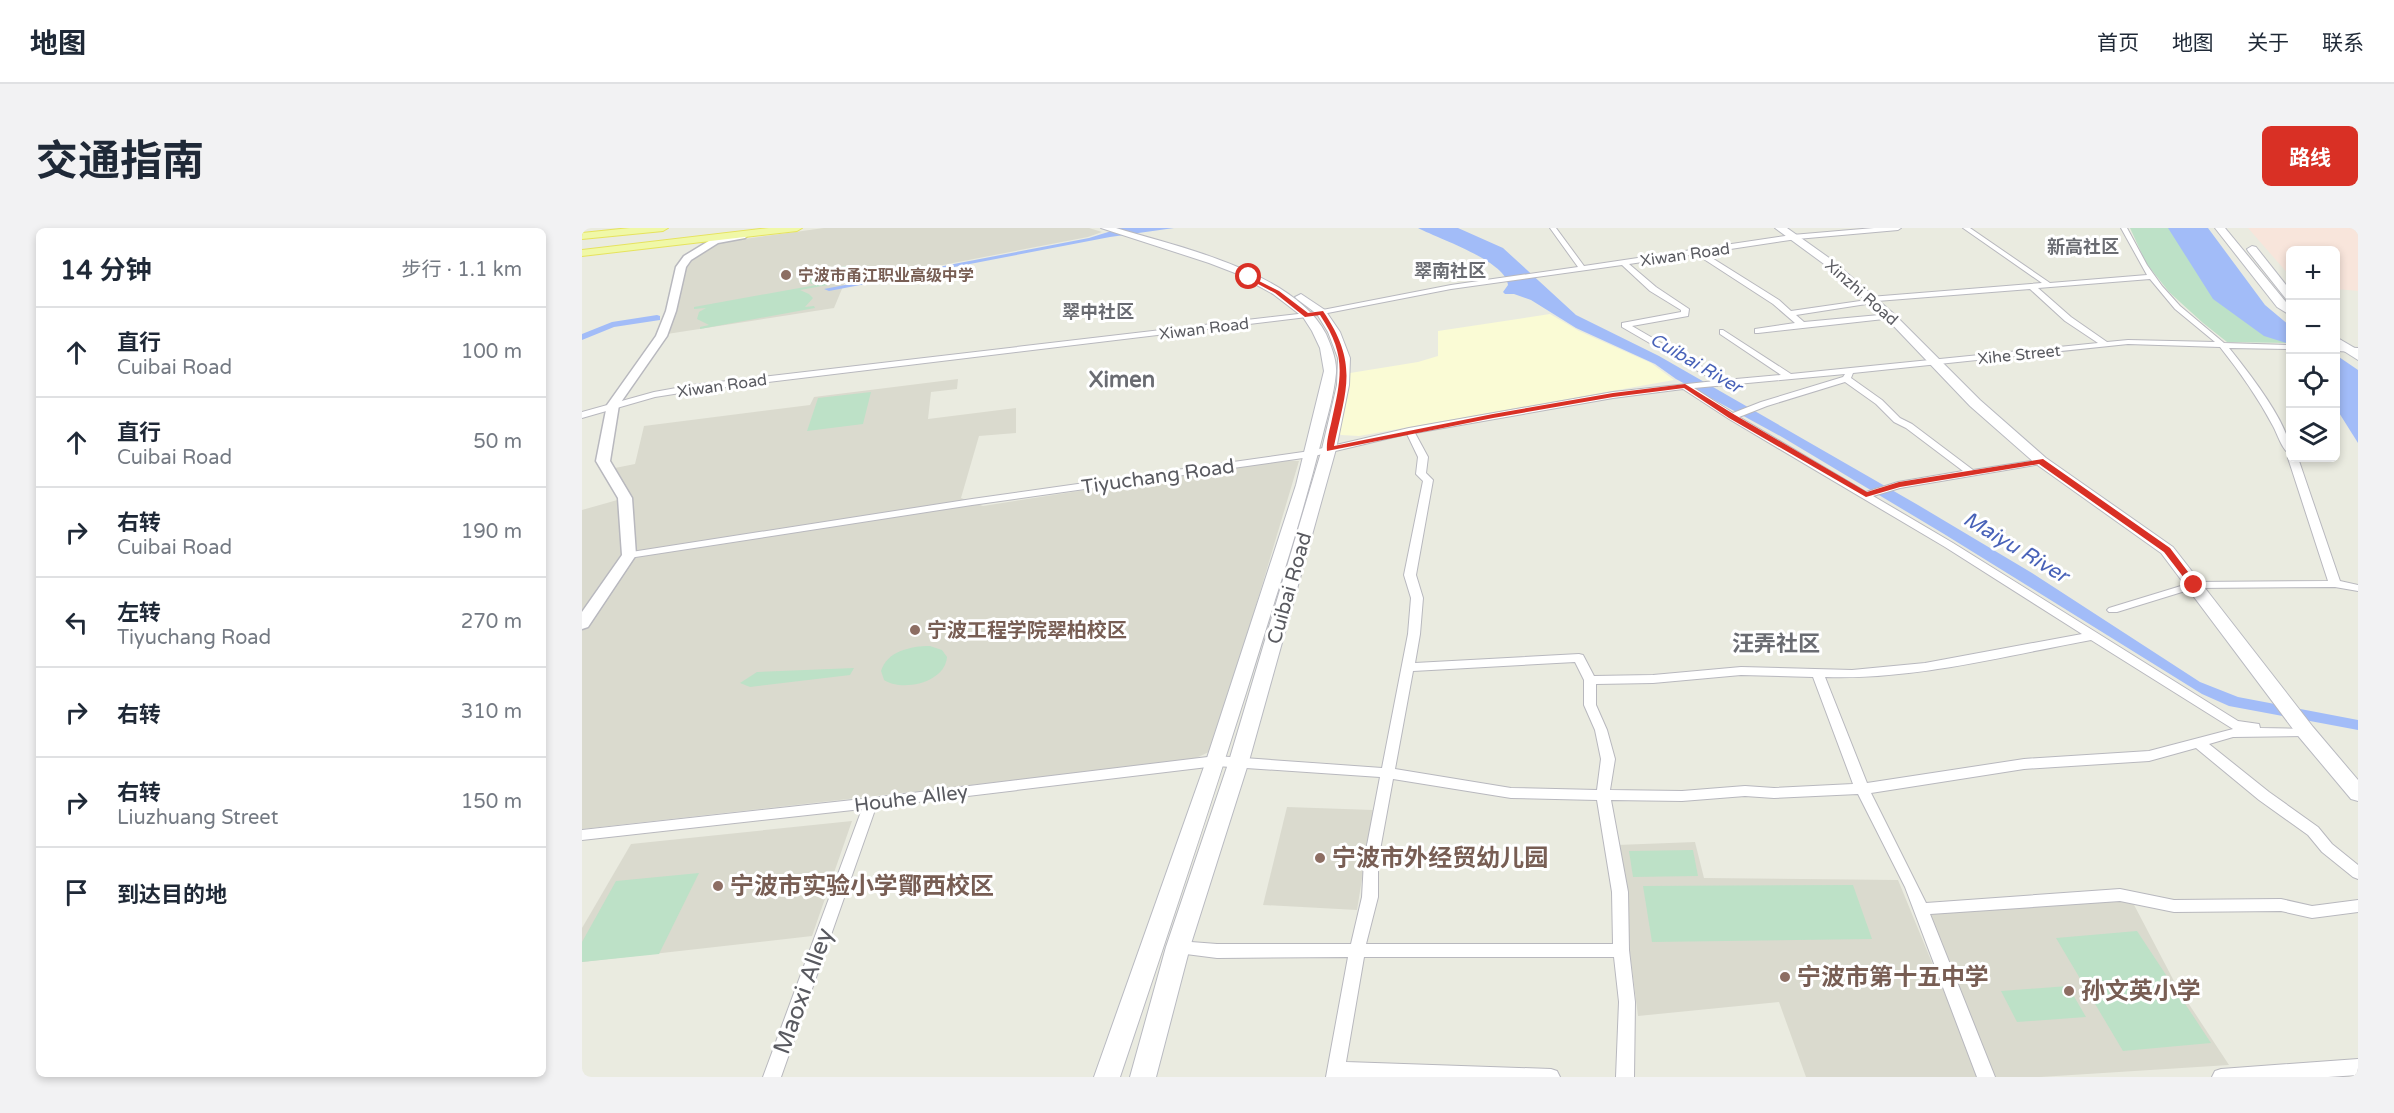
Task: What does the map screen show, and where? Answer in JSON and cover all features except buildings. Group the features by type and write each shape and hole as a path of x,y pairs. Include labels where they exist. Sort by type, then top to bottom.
{"main road":[{"path":"582,236 663,228"},
{"path":"582,242 712,228"},
{"path":"582,247 797,228"},
{"path":"1106,228 1147,239"},
{"name":"Cuibai Road","path":"1118,228 1239,271 1277,292 1314,314 1334,332 1344,358 1343,385 1329,450 1239,761 1178,947 1143,1077"},
{"name":"Xinzhi Road","path":"1779,228 1828,262 1890,316 1975,403 2041,461 2167,550 2306,732 2358,794"},
{"path":"2220,228 2280,305 2286,309"},
{"path":"582,253 751,231"},
{"path":"2243,237 2286,292"},
{"name":"Cuibai Road","path":"1107,1077 1216,761 1303,485 1330,371 1326,348 1318,331 1314,314"},
{"path":"2340,336 2356,350"},
{"path":"2340,343 2356,350"}],"street":[{"path":"1553,228 1584,269"},
{"name":"Xiwan Road","path":"582,415 613,405 693,388 1314,314 1416,293 1504,279 1793,238 1898,228"},
{"path":"1966,228 2049,285"},
{"path":"2124,228 2140,261 2151,277 2187,316 2222,345 2272,413 2286,443"},
{"path":"582,624 629,555 625,498 603,460 613,405 661,336 671,311 681,267 687,258 715,241 751,231"},
{"path":"1698,252 1776,302 1802,325"},
{"path":"1624,263 1653,289 1685,309 1685,314 1624,325 1723,382"},
{"path":"1790,314 1871,300 2151,277"},
{"path":"2031,286 2068,319 2106,345"},
{"path":"1758,332 1890,316"},
{"path":"1723,332 1788,376"},
{"name":"Xihe Street","path":"1723,382 1938,363 2128,342 2286,347"},
{"path":"2340,349 2356,350"},
{"path":"1736,415 1846,379 1850,370"},
{"path":"1846,379 1971,473"},
{"name":"Tiyuchang Road","path":"629,555 972,502 1310,454 1409,431 1613,395 1723,382"},
{"path":"1685,386 1868,494 2235,725 2306,732"},
{"path":"1409,431 1422,453 1425,466 1421,474 1428,480 1410,575 1417,598 1414,634 1371,861 1370,897 1357,950 1336,1073 1551,1077"},
{"path":"1868,494 1899,485 2041,461"},
{"path":"2294,462 2335,584"},
{"path":"2113,610 2194,585 2335,584 2358,588"},
{"path":"1590,680 1653,679 1741,671 1852,674 1925,667 2092,636"},
{"path":"1408,667 1580,658 1590,680 1590,705 1601,730 1608,759 1603,793 1620,892 1621,950 1628,1002 1625,1077"},
{"path":"1817,672 1862,789 1921,909 1986,1077"},
{"name":"Houhe Alley","path":"582,835 1216,761 1387,774 1511,793 1682,796 1744,791 1774,793 1862,789 2024,764 2149,756 2233,734 2306,732"},
{"path":"2199,742 2313,831 2327,848 2358,873"},
{"name":"Maoxi Alley","path":"772,1077 871,803"},
{"path":"1921,909 2120,895 2174,906 2281,905 2312,912 2358,906"},
{"path":"1178,947 1217,951 1621,950"},
{"path":"2221,1077 2358,1068"}],"shaded area":[{"name":"宁波市甬江职业高级中学","path":"824,228 1089,228 1102,232 1088,237 844,284 834,308 667,334 686,267 692,257 716,243"},
{"path":"2130,228 2170,228 2286,339 2286,343 2227,342 2169,292 2146,263"},
{"path":"2248,228 2352,228 2358,233 2358,291 2340,289 2340,246 2286,246 2286,271"},
{"path":"846,266 850,277 811,284 807,273"},
{"path":"827,283 828,285 800,290 813,298 805,307 814,306 815,308 700,329 700,327 709,325 697,319 699,312 706,308 694,309 694,307"},
{"path":"1550,314 1579,331 1651,363 1674,380 1359,436 1341,435 1338,431 1350,373 1418,362 1438,356 1438,331"},
{"name":"宁波工程学院翠柏校区","path":"958,379 957,389 931,392 928,419 1016,408 1016,433 979,436 961,498 983,506 1175,476 1282,461 1299,461 1213,750 1192,760 582,829 582,510 628,497 615,468 635,464 644,426 810,405 814,397"},
{"path":"871,392 863,424 807,431 818,398"},
{"path":"930,646 942,650 947,657 939,673 931,679 911,685 892,684 884,680 881,671 884,664 894,654 915,647"},
{"path":"854,668 850,675 750,687 740,683 757,672"},
{"name":"宁波市外经贸幼儿园","path":"1287,807 1373,810 1357,910 1263,905"},
{"name":"宁波市实验小学鄮西校区","path":"852,821 812,936 582,962 582,928 631,844"},
{"name":"宁波市第十五中学","path":"1695,842 1704,878 1898,880 1979,1077 1806,1077 1779,1002 1638,1016 1630,953 1626,886 1617,845"},
{"path":"1693,850 1698,876 1633,877 1629,851"},
{"path":"699,873 659,954 582,962 582,942 616,881"},
{"path":"1853,885 1872,939 1652,942 1643,886"},
{"name":"孙文英小学","path":"2119,898 2132,901 2175,983 2229,1065 2040,1077 1990,1077 1925,912"},
{"path":"2137,931 2211,1043 2123,1051 2056,938"},
{"path":"2068,986 2086,1017 2017,1022 2001,991"}],"water":[{"path":"1121,228 1174,228 1110,237 829,291 824,289 1089,238"},
{"path":"1418,228 1458,228 1503,248 1576,315 1659,356 1918,505 2032,573 2200,682 2238,697 2358,720 2358,730 2229,706 2202,694 1944,534 1782,437 1676,379 1655,364 1576,328 1531,300 1514,294 1505,294 1503,292 1508,285 1504,276 1496,268 1484,259"},
{"path":"2168,228 2208,228 2265,305 2286,323 2286,343 2264,336 2213,299"},
{"path":"2340,358 2358,370 2358,443 2340,414"}],"waterway":[{"path":"582,337 612,325 657,318"}],"place":[{"name":"宁波市甬江职业高级中学","path":"786,275"},
{"name":"宁波工程学院翠柏校区","path":"915,630"},
{"name":"宁波市外经贸幼儿园","path":"1320,858"},
{"name":"宁波市实验小学鄮西校区","path":"718,886"},
{"name":"宁波市第十五中学","path":"1785,977"},
{"name":"孙文英小学","path":"2069,991"}],"district":[{"name":"新高社区","path":"2083,247"},
{"name":"翠南社区","path":"1450,271"},
{"name":"翠中社区","path":"1098,312"},
{"name":"Ximen","path":"1122,379"},
{"name":"汪弄社区","path":"1776,643"}],"route":[{"path":"1249,277 1277,292 1307,315 1321,312 1334,332 1344,358 1343,385 1329,450 1409,431 1613,395 1685,386 1732,417 1866,495 1899,485 2041,461 2167,550 2194,585"}],"water label":[{"name":"Cuibai River","path":"1696,363"},
{"name":"Maiyu River","path":"2016,547"}]}
